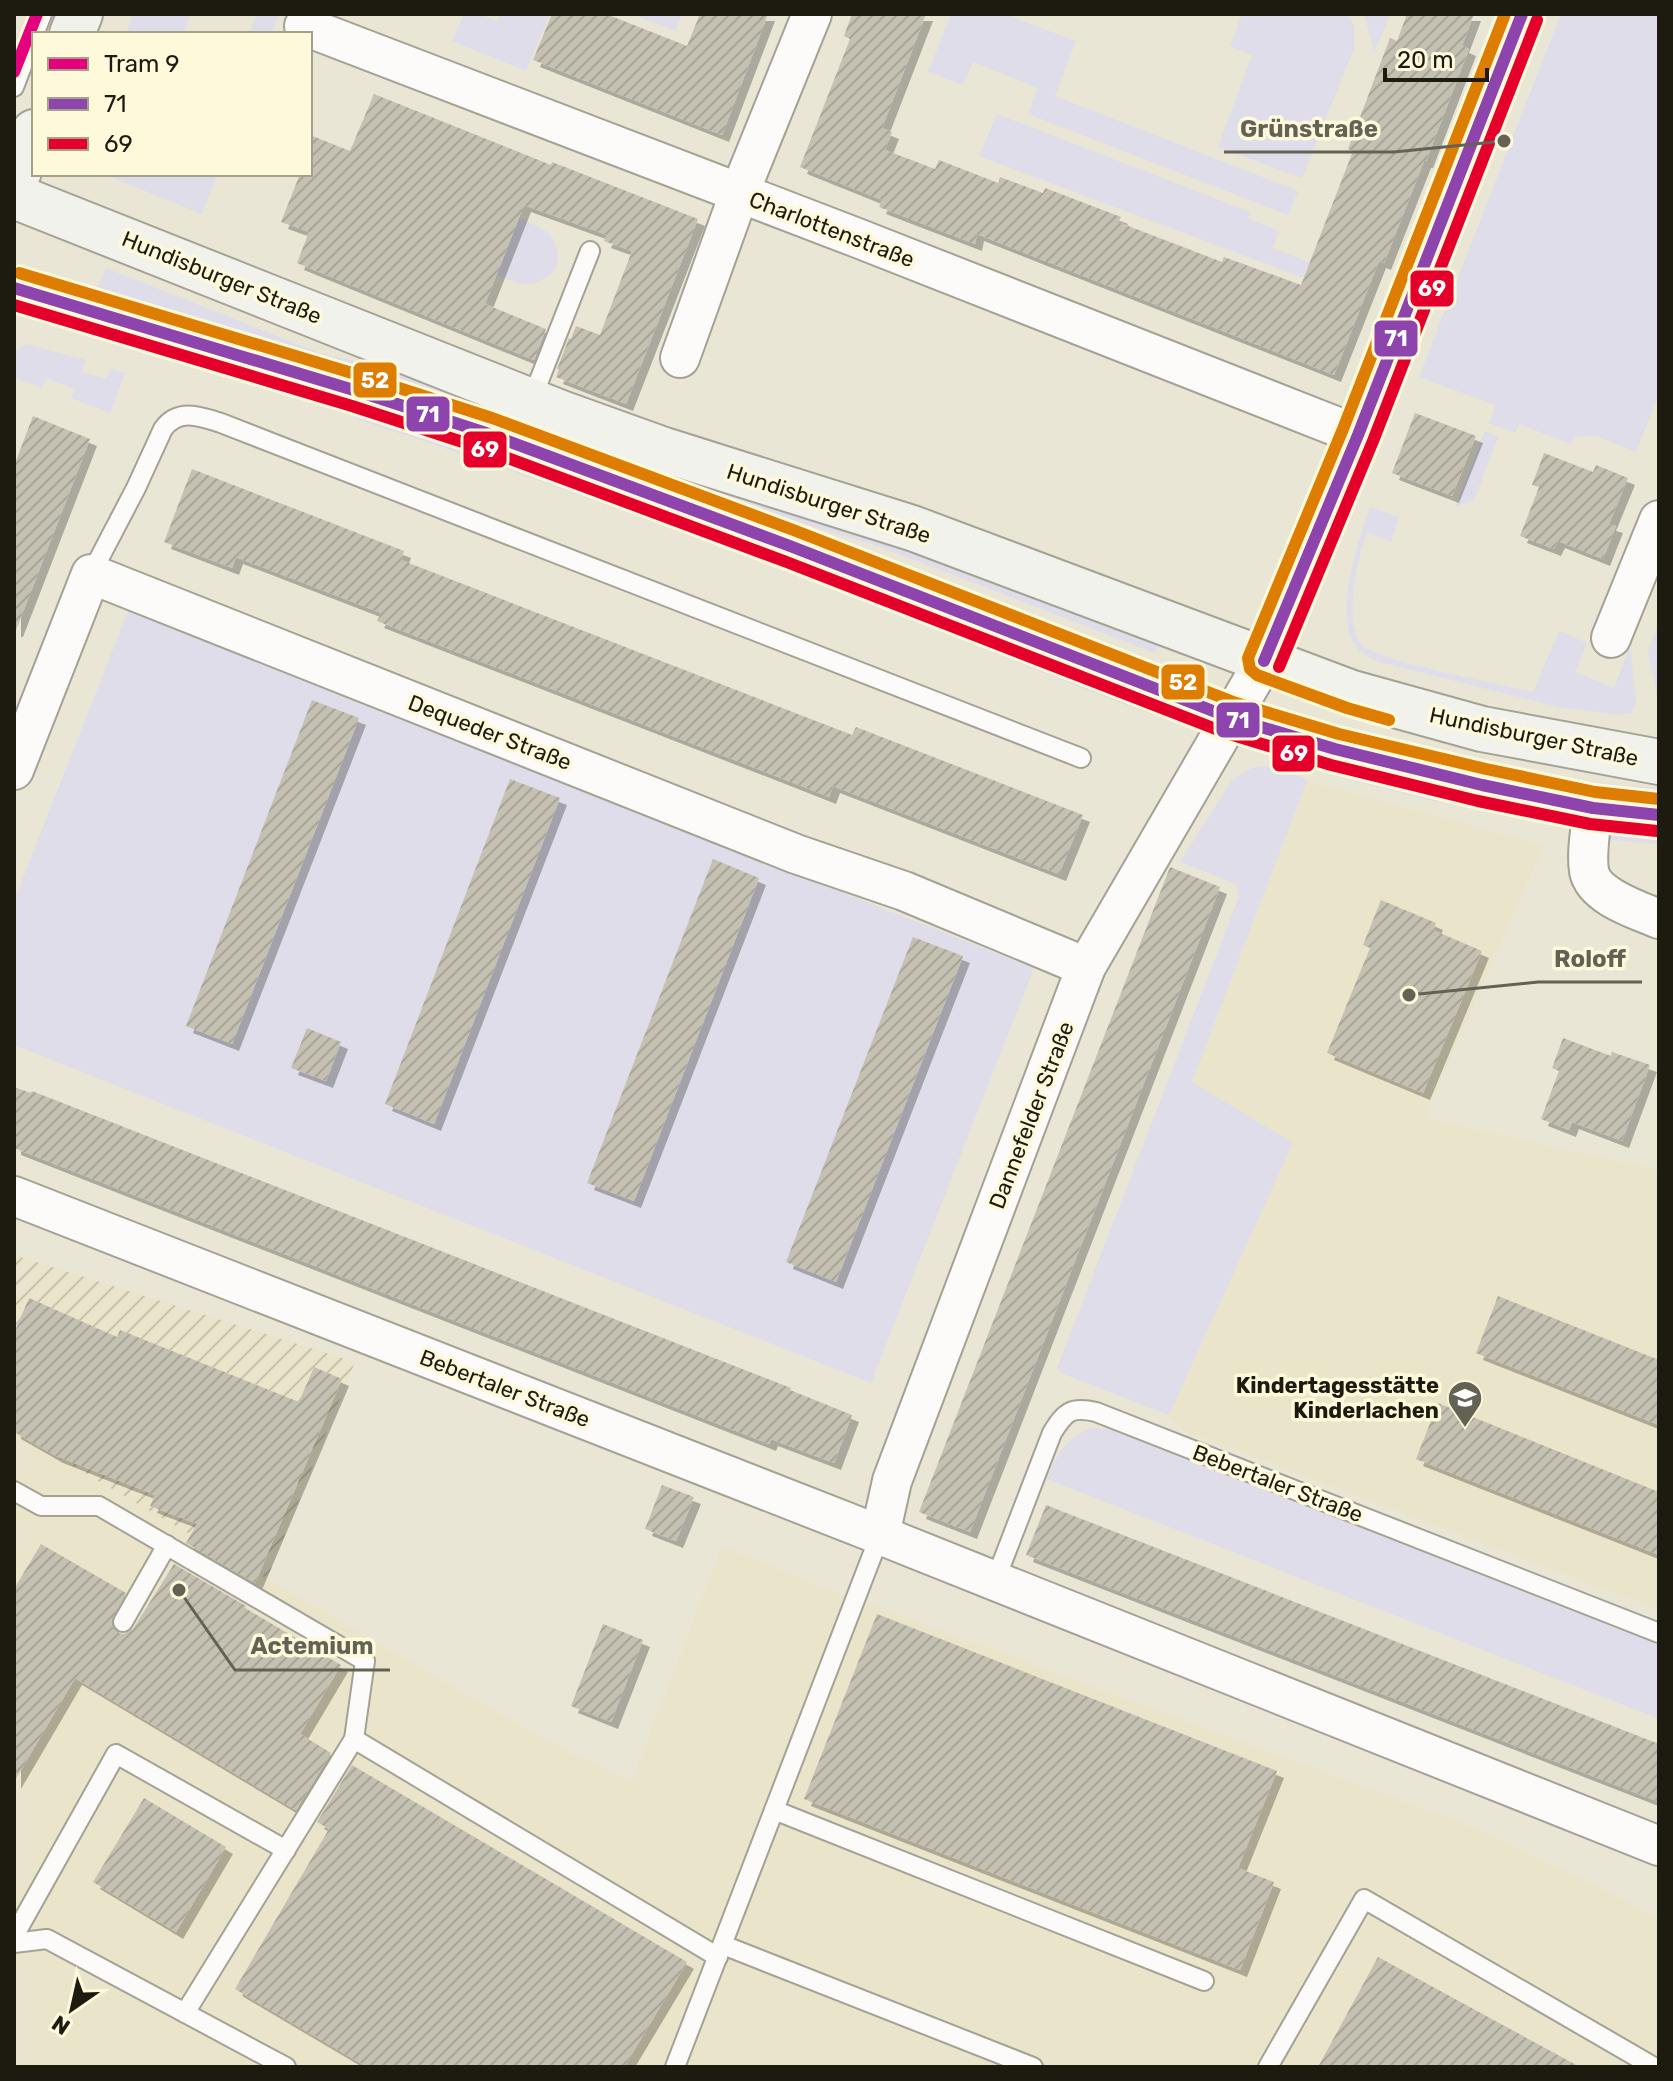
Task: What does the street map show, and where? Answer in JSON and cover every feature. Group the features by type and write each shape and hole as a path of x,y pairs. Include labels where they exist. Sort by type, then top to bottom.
{"main road":[{"path":"14,184 32,137"},
{"name":"Hundisburger Straße","path":"14,196 531,401 664,450 912,528 1352,693 1427,715 1535,740 1659,762"},
{"path":"14,288 486,433 782,542 1231,718 1335,749 1436,774 1593,808 1659,815"}],"street":[{"path":"680,358 739,194 812,14"},
{"name":"Dannefelder Straße","path":"880,1535 892,1481 1086,967 1264,661 1358,435 1522,14"},
{"name":"Charlottenstraße","path":"304,26 860,239 1358,435"},
{"path":"1611,638 1659,520"},
{"path":"14,770 91,574"},
{"name":"Dequeder Straße","path":"91,574 796,854 904,891 1086,967"},
{"path":"1593,808 1589,862 1592,879 1611,898 1659,919"},
{"name":"Bebertaler Straße","path":"14,1196 880,1535 1659,1846"}],"lane":[{"path":"14,87 32,40"},
{"path":"531,401 590,251"},
{"path":"91,574 163,429 177,416 194,415 1081,758"},
{"name":"Bebertaler Straße","path":"995,1581 1047,1443 1065,1414 1081,1409 1096,1412 1659,1633"},
{"path":"14,1491 41,1506 99,1506 365,1661 354,1739 185,2013"},
{"path":"680,2065 720,1951 880,1535"},
{"path":"123,1622 167,1545"},
{"path":"354,1739 720,1951 1033,2067"},
{"path":"14,1936 116,1754 286,1850"},
{"path":"774,1810 1204,1981"},
{"path":"1268,2067 1364,1899 1654,2067"},
{"path":"14,1943 47,1939 286,2067"}],"shaded area":[{"path":"133,14 191,14 184,32 127,32"},
{"path":"257,14 279,14 273,32 250,32"},
{"path":"464,14 479,14 497,21 500,14 550,14 526,71 452,41"},
{"path":"632,14 682,14 675,31"},
{"path":"951,14 1004,14 1076,41 1055,96 1298,191 1288,215 1028,114 1038,88 973,62 963,85 928,72"},
{"path":"1242,14 1347,14 1354,25 1354,48 1302,178 1218,147 1252,55 1230,46"},
{"path":"1390,14 1374,53 1365,16"},
{"path":"1561,14 1659,14 1659,393 1636,452 1596,436 1574,437 1571,444 1519,424 1515,433 1489,423 1495,405 1419,377"},
{"path":"997,114 1250,212 1248,218 1279,231 1273,248 1315,265 1309,280 979,156"},
{"path":"110,176 216,176 202,214"},
{"path":"519,218 544,230 557,248 556,268 535,283 521,283 496,275"},
{"path":"106,268 322,354 408,373 882,536 1160,641 1155,653 878,546 733,503 95,293"},
{"path":"26,344 86,360 82,372 106,379 111,369 125,373 110,413 71,398 74,389 46,378 42,388 14,377 14,352"},
{"path":"361,412 772,556 763,562 493,464 353,418"},
{"path":"1485,431 1498,437 1474,500 1455,507"},
{"path":"1370,507 1399,517 1391,542 1367,532 1363,543 1352,606 1356,635 1362,645 1415,665 1533,692 1559,631 1587,643 1575,672 1614,688 1630,646 1636,701 1632,713 1620,715 1559,707 1376,661 1364,654 1352,640 1347,604 1351,570"},
{"path":"784,563 1131,703 1123,704 778,568"},
{"path":"128,611 1034,968 871,1383 14,1045 14,901","holes":["313,700 359,718 232,1044 186,1026","510,780 434,1123 385,1104","713,860 759,878 634,1201 587,1182"]},
{"path":"1659,622 1659,705 1648,652"},
{"path":"1353,727 1543,774 1659,788 1659,800 1351,736"},
{"path":"1261,766 1285,770 1307,781 1192,1082 1293,1143 1169,1415 1061,1373 1057,1368 1239,897 1236,884 1180,862 1230,783 1244,772"},
{"path":"1353,772 1446,795 1436,802 1351,780"},
{"path":"1307,781 1543,847 1424,1118 1659,1170 1659,1610 1185,1431 1169,1415 1293,1143 1192,1082"},
{"path":"1616,830 1659,833 1659,844 1611,840 1609,836"},
{"path":"14,1255 355,1362 267,1579 14,1432"},
{"path":"1109,1429 1659,1643 1659,1719 1047,1479 1064,1447 1084,1431"},
{"path":"14,1432 540,1737 631,1782 722,1546 841,1595 1473,1827 1621,1898 1659,1920 1659,2067 16,2067"}],"building":[{"path":"552,14 606,14 687,46 700,14 768,14 722,135 533,60"},
{"path":"852,14 926,14 882,128 892,132 885,150 935,169 939,160 998,183 1000,177 1043,193 1045,188 1121,217 1118,222 1222,262 1224,257 1301,285 1353,151 1348,149 1390,38 1397,41 1407,14 1474,14 1462,46 1469,49 1426,161 1384,263 1379,261 1334,375 977,234 975,244 879,207 882,200 800,167 850,39 844,36"},
{"path":"374,94 551,165 552,162 698,219 626,404 556,377 576,326 600,335 632,251 604,241 607,235 524,205 485,304 546,329 534,360 297,263 309,232 281,222 299,176 312,176 312,136 350,151"},
{"path":"1415,413 1476,436 1452,496 1392,473"},
{"path":"33,416 90,439 14,630 14,466"},
{"path":"1544,453 1593,472 1596,465 1628,478 1609,524 1616,526 1603,559 1558,541 1554,549 1520,536 1539,487 1532,485"},
{"path":"192,469 404,551 401,560 852,735 856,727 1083,815 1059,874 833,786 829,797 377,621 381,613 236,557 232,568 164,542"},
{"path":"312,700 359,718 232,1044 186,1026"},
{"path":"510,779 560,798 434,1124 385,1104"},
{"path":"713,859 759,878 634,1201 587,1183"},
{"path":"1170,867 1220,887 970,1532 919,1512"},
{"path":"1381,900 1436,923 1433,930 1482,951 1423,1093 1327,1053 1370,948 1363,945"},
{"path":"913,937 963,956 836,1282 786,1262"},
{"path":"307,1028 341,1042 326,1081 291,1068"},
{"path":"1563,1038 1611,1056 1612,1052 1650,1065 1622,1141 1572,1122 1569,1130 1541,1119 1559,1071 1552,1068"},
{"path":"14,1087 32,1091 791,1388 852,1415 834,1463 771,1439 769,1444 14,1148"},
{"path":"1498,1296 1659,1360 1659,1425 1476,1353"},
{"path":"29,1298 117,1337 120,1330 299,1402 314,1367 342,1379 255,1583 186,1543 197,1524 150,1506 155,1495 56,1456 14,1432 14,1333"},
{"path":"1438,1403 1659,1492 1659,1555 1416,1459"},
{"path":"662,1485 694,1497 676,1541 645,1529"},
{"path":"1046,1505 1659,1744 1659,1802 1026,1555"},
{"path":"41,1544 126,1593 111,1621 118,1633 124,1634 133,1629 174,1564 341,1665 300,1734 331,1753 296,1810 75,1678 14,1782 14,1589"},
{"path":"877,1614 1277,1771 1238,1868 1274,1882 1240,1970 804,1799"},
{"path":"603,1624 643,1640 611,1722 571,1706"},
{"path":"352,1765 687,1962 624,2067 367,2067 235,1989 329,1829 317,1822"},
{"path":"144,1798 226,1847 176,1932 93,1882"},
{"path":"1378,1957 1580,2067 1318,2067"}],"tram line":[{"name":"9","path":"14,72 37,14"}],"transit line":[{"name":"52","path":"1389,720 1257,675 1250,669 1248,658 1343,429 1505,14"},
{"name":"71","path":"1264,661 1358,435 1522,14"},
{"name":"69","path":"1279,667 1373,441 1537,20"},
{"name":"52","path":"19,273 492,418 796,531 1236,703 1339,734 1486,769 1595,792 1659,799"},
{"name":"71","path":"14,288 486,433 790,546 1231,718 1335,749 1482,785 1593,808 1659,815"},
{"name":"69","path":"14,305 481,448 784,561 1226,733 1331,765 1478,801 1590,824 1657,831"}],"place":[{"name":"Grünstraße","path":"1504,141"},
{"name":"Roloff","path":"1409,995"},
{"name":"Kindertagesstätte Kinderlachen","path":"1465,1429"},
{"name":"Actemium","path":"179,1590"}]}
